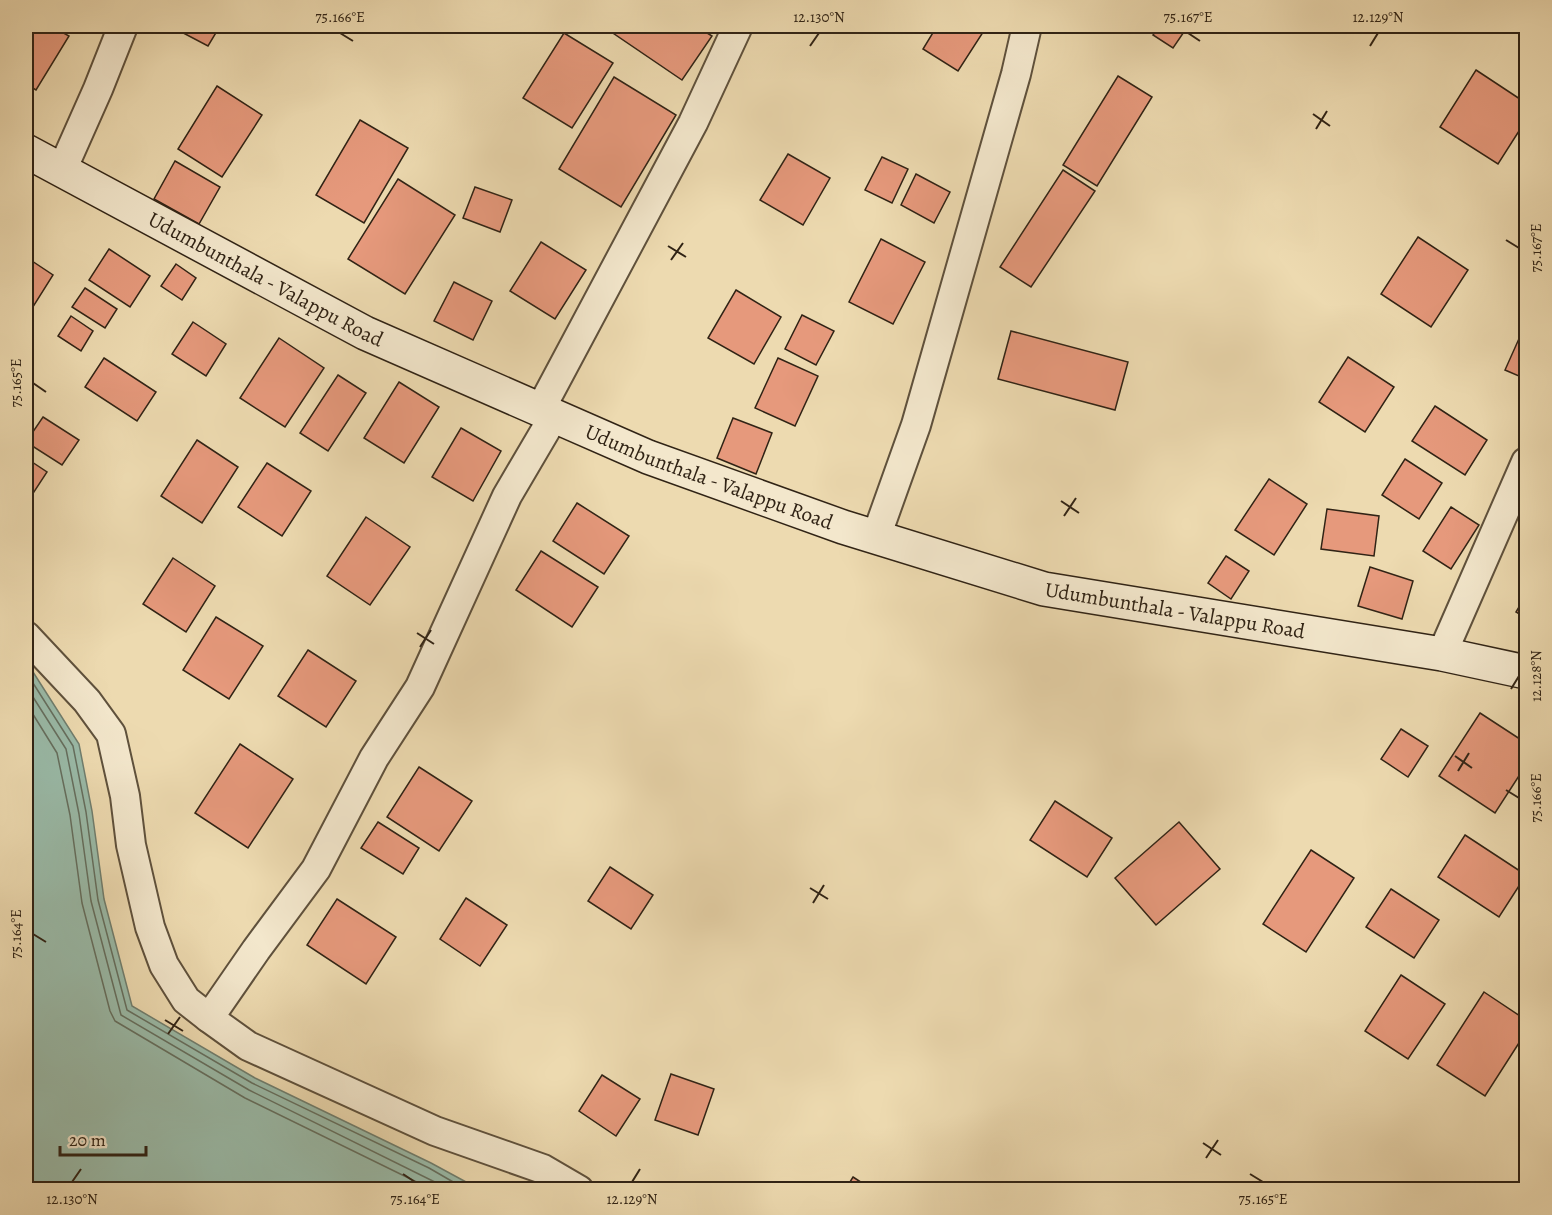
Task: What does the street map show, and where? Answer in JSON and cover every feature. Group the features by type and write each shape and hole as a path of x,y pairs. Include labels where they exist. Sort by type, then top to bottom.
{"main road":[{"name":"Udumbunthala - Valappu Road","path":"26,152 365,333 648,458 876,537 1044,589 1442,654 1527,672"}],"street":[{"path":"62,170 123,26"},
{"path":"209,1018 316,869 374,758 420,687 507,496 693,123 738,26"},
{"path":"876,537 916,425 1016,74 1027,26"},
{"path":"1442,654 1527,462"},
{"path":"26,636 87,701 111,734 125,796 131,845 150,927 164,965 186,1000 248,1046 435,1131 543,1169 579,1190"}],"water":[{"path":"26,661 79,744 92,811 104,899 132,1006 255,1078 431,1163 479,1189 26,1189"}],"building":[{"path":"26,26 51,26 69,36 36,90 26,84"},
{"path":"170,26 220,26 208,46"},
{"path":"609,26 696,26 712,36 682,80 607,29"},
{"path":"937,26 987,26 958,71 923,49"},
{"path":"1159,26 1188,26 1173,48 1153,35"},
{"path":"564,33 613,63 572,128 523,98"},
{"path":"1476,70 1526,103 1526,120 1498,164 1440,127"},
{"path":"1118,76 1152,97 1097,186 1063,165"},
{"path":"614,77 676,115 621,207 559,169"},
{"path":"217,86 262,115 222,177 178,149"},
{"path":"360,120 408,148 364,223 316,195"},
{"path":"788,154 830,178 803,225 760,200"},
{"path":"882,157 908,169 892,203 865,190"},
{"path":"175,161 220,187 199,224 154,199"},
{"path":"1063,170 1095,191 1031,287 1000,267"},
{"path":"916,174 950,192 934,223 901,205"},
{"path":"398,179 455,215 405,294 348,259"},
{"path":"475,187 512,200 500,232 463,218"},
{"path":"1418,237 1468,270 1431,327 1381,294"},
{"path":"881,239 925,262 893,324 849,302"},
{"path":"541,242 586,270 555,319 510,291"},
{"path":"109,249 150,276 130,307 89,280"},
{"path":"26,257 53,275 26,318"},
{"path":"176,264 196,278 182,300 161,286"},
{"path":"454,282 492,301 473,340 434,321"},
{"path":"85,288 117,309 105,328 72,307"},
{"path":"736,290 781,317 754,364 708,338"},
{"path":"802,315 834,331 816,365 785,349"},
{"path":"71,316 93,331 81,351 58,336"},
{"path":"193,322 226,344 206,376 172,354"},
{"path":"1526,323 1526,379 1505,370"},
{"path":"1011,331 1128,362 1115,410 998,379"},
{"path":"279,338 324,368 285,427 240,398"},
{"path":"1348,357 1394,387 1365,432 1319,402"},
{"path":"104,358 156,392 137,421 85,387"},
{"path":"778,358 818,376 795,426 755,408"},
{"path":"338,375 366,393 328,451 300,433"},
{"path":"399,382 439,407 404,463 364,438"},
{"path":"1435,406 1487,440 1465,475 1412,441"},
{"path":"43,417 79,440 62,465 26,442"},
{"path":"733,418 772,433 756,474 717,458"},
{"path":"461,428 501,451 473,501 432,477"},
{"path":"197,440 238,467 202,523 161,496"},
{"path":"26,458 47,472 32,495 26,490"},
{"path":"1405,459 1442,483 1419,519 1382,495"},
{"path":"267,463 311,491 282,536 238,507"},
{"path":"1269,479 1307,504 1274,555 1235,530"},
{"path":"577,503 629,536 604,574 553,541"},
{"path":"1451,507 1479,525 1451,569 1423,551"},
{"path":"1327,509 1379,516 1374,556 1321,549"},
{"path":"366,517 410,547 370,605 327,576"},
{"path":"541,551 598,587 572,627 516,590"},
{"path":"1226,556 1249,571 1231,599 1208,583"},
{"path":"173,558 215,586 186,632 143,604"},
{"path":"1370,567 1413,581 1402,619 1358,606"},
{"path":"1526,595 1526,618 1516,612"},
{"path":"216,617 263,646 229,699 183,670"},
{"path":"308,650 356,681 326,727 278,696"},
{"path":"1480,713 1526,743 1526,765 1495,813 1439,776"},
{"path":"1401,729 1428,746 1408,777 1381,759"},
{"path":"240,744 293,779 248,848 195,813"},
{"path":"419,767 472,801 439,851 387,817"},
{"path":"1055,801 1112,838 1087,877 1030,840"},
{"path":"378,822 419,848 403,874 361,848"},
{"path":"1179,822 1220,869 1156,925 1115,878"},
{"path":"1465,835 1526,875 1499,917 1438,877"},
{"path":"1311,850 1354,878 1306,952 1263,924"},
{"path":"610,867 653,895 631,929 588,901"},
{"path":"1391,889 1439,920 1414,958 1366,927"},
{"path":"466,898 507,925 480,966 440,939"},
{"path":"337,899 396,937 366,984 307,945"},
{"path":"1401,975 1445,1004 1408,1059 1365,1031"},
{"path":"1484,992 1526,1020 1526,1032 1485,1096 1437,1065"},
{"path":"671,1074 714,1089 698,1135 655,1120"},
{"path":"602,1075 640,1099 616,1136 579,1111"},
{"path":"853,1177 873,1190 845,1190"}]}
